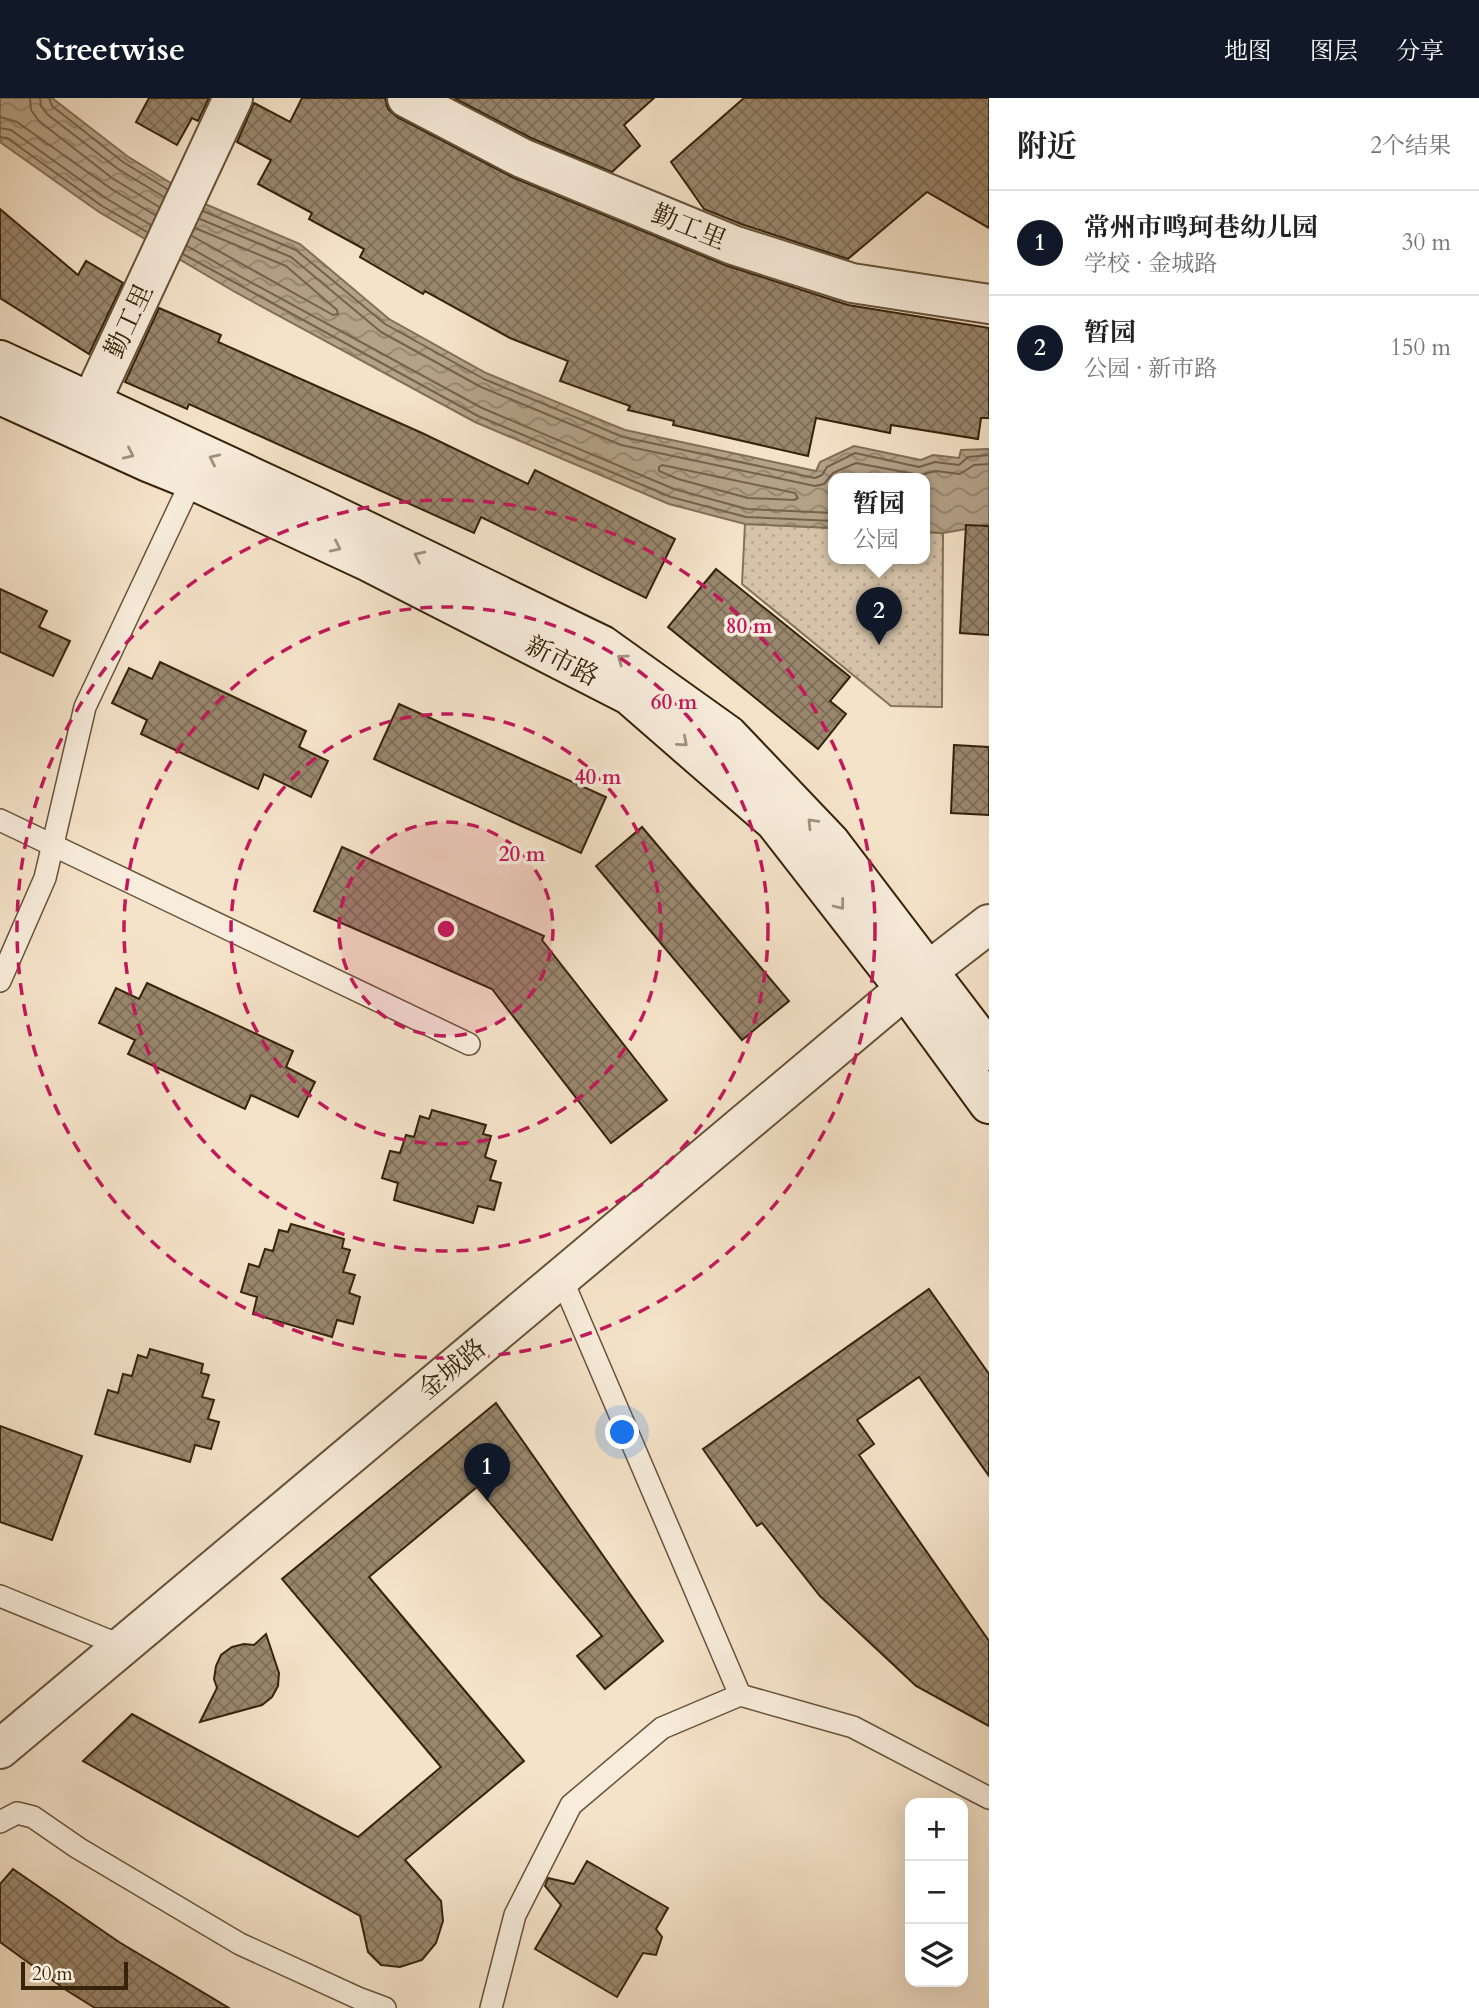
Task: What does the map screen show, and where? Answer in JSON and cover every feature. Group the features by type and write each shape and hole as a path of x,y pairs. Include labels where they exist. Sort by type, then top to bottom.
{"street":[{"name":"勤工里","path":"85,416 233,98"},
{"name":"勤工里","path":"407,98 522,158 733,245 852,283 989,304"},
{"name":"新市路","path":"0,360 85,416 192,480 369,562 629,695 775,822 917,980 989,1051"},
{"name":"新市路","path":"0,395 85,416 319,508 602,645 728,735 830,842 917,980 989,1104"},
{"name":"金城路","path":"0,1749 917,980 989,924"}],"lane":[{"path":"0,981 45,878 85,706 192,480"},
{"path":"0,820 470,1044"},
{"path":"561,1277 740,1695"},
{"path":"0,1596 122,1646"},
{"path":"491,2008 515,1914 571,1805 662,1728 740,1695 853,1727 989,1798"},
{"path":"0,1822 17,1813 33,1817 78,1848 240,1944 384,2008"}],"shaded area":[{"path":"745,524 828,528 828,564 930,564 930,532 943,533 942,707 891,706 742,584"}],"water":[{"path":"0,98 52,98 127,156 205,204 300,244 389,319 486,373 625,430 816,471 820,462 854,446 921,460 933,455 959,458 961,450 989,449 989,525 943,533 930,532 930,473 828,473 828,528 745,524 669,504 475,422 235,292 99,212 0,142"}],"building":[{"path":"149,98 209,98 198,121 192,118 177,145 136,122"},
{"path":"302,98 385,98 388,109 397,117 512,177 725,265 848,305 989,328 989,418 981,418 978,439 891,425 890,433 816,418 808,456 673,425 674,421 628,410 630,406 560,381 568,361 510,338 425,291 423,294 360,257 364,249 309,219 312,213 258,184 271,160 237,142 254,103 290,122"},
{"path":"454,98 654,98 624,125 640,146 612,172 531,138"},
{"path":"744,98 989,98 989,228 927,192 848,259 704,209 671,162"},
{"path":"0,209 78,275 86,261 123,283 89,354 0,298"},
{"path":"159,308 221,335 218,342 422,433 528,484 535,470 675,539 646,598 481,517 474,533 189,404 187,409 125,382"},
{"path":"966,525 989,526 989,635 960,633"},
{"path":"716,569 850,677 830,701 846,714 818,749 668,627"},
{"path":"0,589 47,611 39,627 70,641 53,676 0,652"},
{"path":"160,662 306,731 299,747 328,761 311,797 264,774 258,789 141,734 147,720 112,703 129,668 152,679"},
{"path":"399,704 606,797 581,853 374,759"},
{"path":"954,745 989,747 989,815 951,813"},
{"path":"642,827 789,1001 742,1040 596,866"},
{"path":"342,847 544,936 542,940 667,1100 611,1143 492,989 314,911"},
{"path":"147,983 293,1051 286,1067 315,1082 298,1117 251,1095 245,1109 128,1054 135,1040 99,1023 116,988 139,999"},
{"path":"432,1110 486,1125 483,1134 491,1136 485,1157 496,1161 490,1180 501,1183 494,1210 478,1206 473,1223 394,1200 398,1183 382,1178 390,1151 400,1153 406,1135 414,1137 420,1116 429,1119"},
{"path":"291,1224 344,1239 342,1248 350,1250 343,1272 355,1275 349,1293 360,1297 353,1324 337,1320 332,1337 253,1314 257,1297 241,1292 249,1264 259,1267 265,1249 273,1251 279,1230 288,1232"},
{"path":"929,1289 989,1374 989,1476 919,1377 857,1420 874,1444 859,1455 989,1641 989,1726 916,1686 820,1596 762,1523 757,1526 703,1449"},
{"path":"150,1349 203,1364 201,1373 209,1375 202,1397 214,1400 208,1419 219,1422 211,1449 195,1445 190,1462 95,1434 108,1390 118,1393 123,1374 132,1376 138,1355 147,1358"},
{"path":"496,1403 663,1641 605,1689 577,1656 602,1636 477,1487 369,1577 524,1761 405,1860 441,1901 443,1921 436,1943 422,1960 400,1967 381,1965 368,1952 360,1916 83,1761 132,1714 358,1837 441,1767 282,1579"},
{"path":"0,1426 82,1456 52,1540 0,1522"},
{"path":"266,1634 279,1673 278,1686 272,1697 262,1705 200,1722 217,1688 214,1679 221,1655 232,1647 254,1645"},
{"path":"587,1861 668,1908 656,1929 662,1937 656,1955 643,1953 617,1997 535,1949 561,1905 545,1886 548,1878 574,1884"},
{"path":"13,1869 119,1942 229,2008 95,2008 66,1990 0,1942 0,1884"}],"place":[{"name":"暂园","path":"879,645"},
{"name":"常州市鸣珂巷幼儿园","path":"487,1501"}]}
